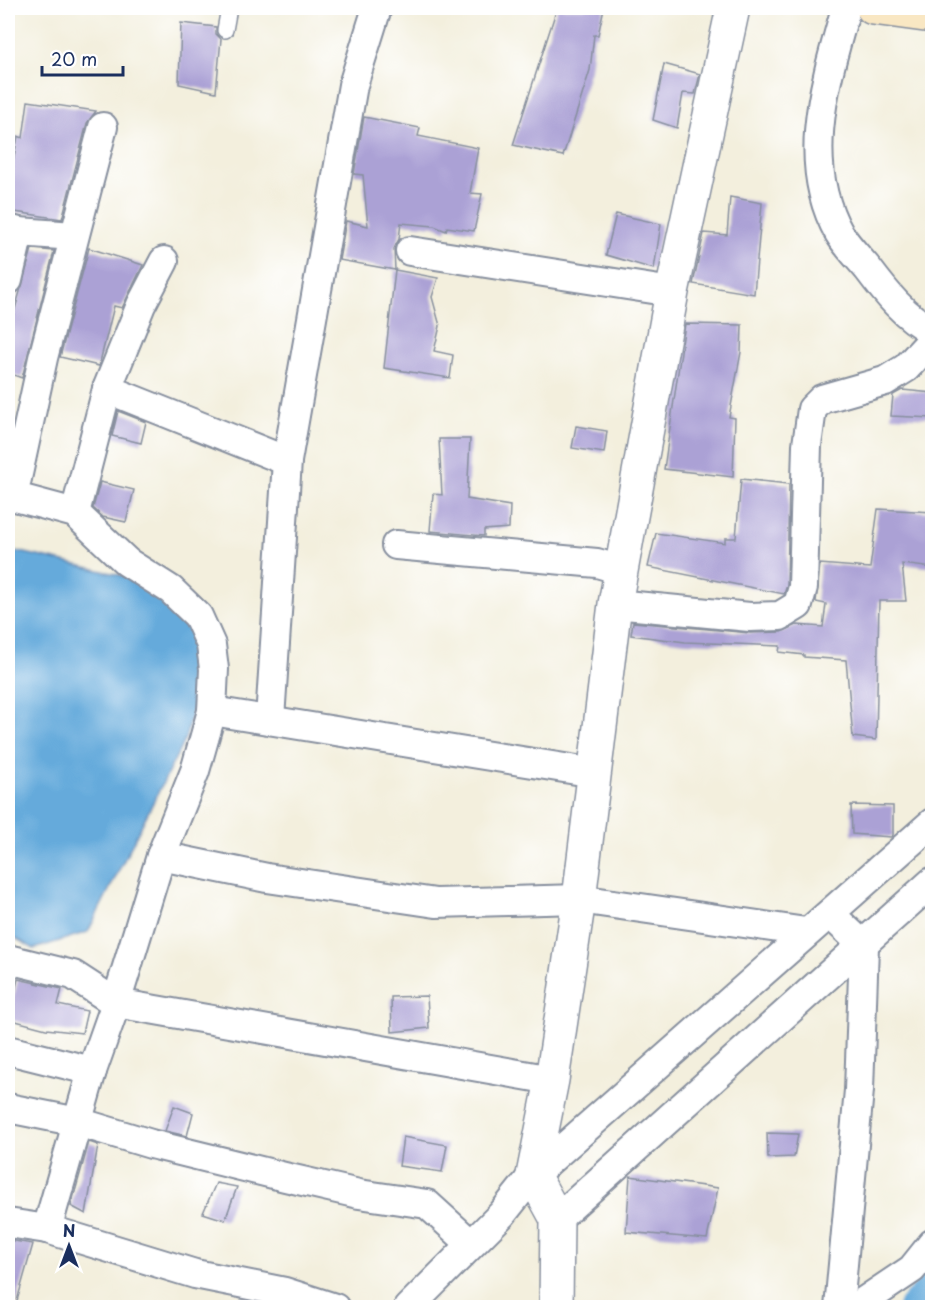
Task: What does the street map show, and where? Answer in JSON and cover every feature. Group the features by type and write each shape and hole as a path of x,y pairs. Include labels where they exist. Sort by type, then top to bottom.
{"main road":[{"path":"873,8 917,11"}],"street":[{"path":"270,719 287,461 353,85 377,8"},
{"path":"556,1308 544,1197 552,1080 579,899 615,604 672,292 733,8"},
{"path":"846,8 828,76 820,120 818,158 824,198 840,234 877,281 905,312 933,331"},
{"path":"47,1229 92,1071 116,1003 161,856 195,771 212,711 214,669 211,645 198,616 171,590 127,562 75,513 10,496 103,127"},
{"path":"8,280 13,230 74,236"},
{"path":"410,251 672,292"},
{"path":"75,513 107,389 141,305 164,261"},
{"path":"615,604 750,617 780,616 798,605 803,587 807,445 812,409 822,399 885,381 906,368 933,340"},
{"path":"107,389 287,461"},
{"path":"396,545 597,563 621,570"},
{"path":"212,711 595,773"},
{"path":"408,1308 501,1214 544,1197 848,931 933,824"},
{"path":"161,856 267,878 436,903 579,899 806,932 848,931 933,882"},
{"path":"839,1308 860,1090 848,931"},
{"path":"544,1197 806,932"},
{"path":"8,959 73,975 116,1003 552,1080"},
{"path":"8,1050 92,1071"},
{"path":"8,1108 78,1122 151,1144 359,1194 426,1204 471,1244"},
{"path":"8,1223 47,1229 195,1274 285,1292 334,1308"},
{"path":"854,1308 912,1269 933,1244"}],"lane":[{"path":"225,30 229,8"}],"water":[{"path":"21,552 133,578 184,611 207,655 185,739 88,932 34,949 8,934 8,553"}],"building":[{"path":"557,8 604,8 598,35 594,35 590,70 563,156 513,145"},
{"path":"181,23 216,27 216,34 221,39 216,92 179,84"},
{"path":"664,64 700,74 695,94 683,93 677,128 653,120"},
{"path":"28,101 96,111 87,123 62,219 8,211 8,187 18,136 23,138"},
{"path":"364,117 420,128 418,136 478,148 470,193 482,194 474,231 447,227 446,231 434,226 401,223 399,239 394,249 395,270 339,260 346,221 368,226 363,175 354,174"},
{"path":"730,197 762,203 754,294 693,284 704,233 727,235"},
{"path":"616,214 661,224 654,269 606,255"},
{"path":"89,248 143,265 122,308 114,306 99,366 60,357"},
{"path":"32,249 54,251 22,378 8,373 8,334"},
{"path":"395,270 438,278 432,297 440,326 434,351 453,355 450,378 384,368"},
{"path":"685,324 742,325 741,352 729,417 735,418 733,477 664,469"},
{"path":"902,390 933,393 933,418 891,416 893,395"},
{"path":"118,411 146,422 141,443 112,436"},
{"path":"576,426 607,431 604,453 572,448"},
{"path":"439,439 470,439 467,499 510,506 509,528 484,530 484,536 430,531 433,494 442,495"},
{"path":"741,479 789,484 787,585 784,594 648,567 656,533 725,543 725,538 736,538"},
{"path":"100,482 134,490 126,522 103,517 93,508"},
{"path":"878,509 933,512 933,568 902,564 906,601 879,601 876,740 853,737 846,660 804,657 804,655 779,652 780,646 685,642 631,635 633,622 750,633 781,632 797,625 823,627 826,604 816,602 820,564 870,568"},
{"path":"851,805 893,806 893,835 891,837 852,834"},
{"path":"18,979 62,989 58,1005 87,1011 82,1033 46,1029 8,1019"},
{"path":"427,996 429,1028 392,1032 391,997"},
{"path":"174,1106 193,1113 187,1136 165,1131"},
{"path":"767,1133 798,1134 794,1157 768,1158"},
{"path":"403,1137 447,1145 442,1172 399,1166"},
{"path":"89,1142 98,1145 86,1214 71,1206"},
{"path":"630,1176 718,1188 707,1239 626,1232"},
{"path":"216,1183 237,1187 225,1220 203,1213"},
{"path":"8,1240 33,1244 15,1308 8,1308"}],"waterway":[{"path":"912,1308 932,1285"}]}
